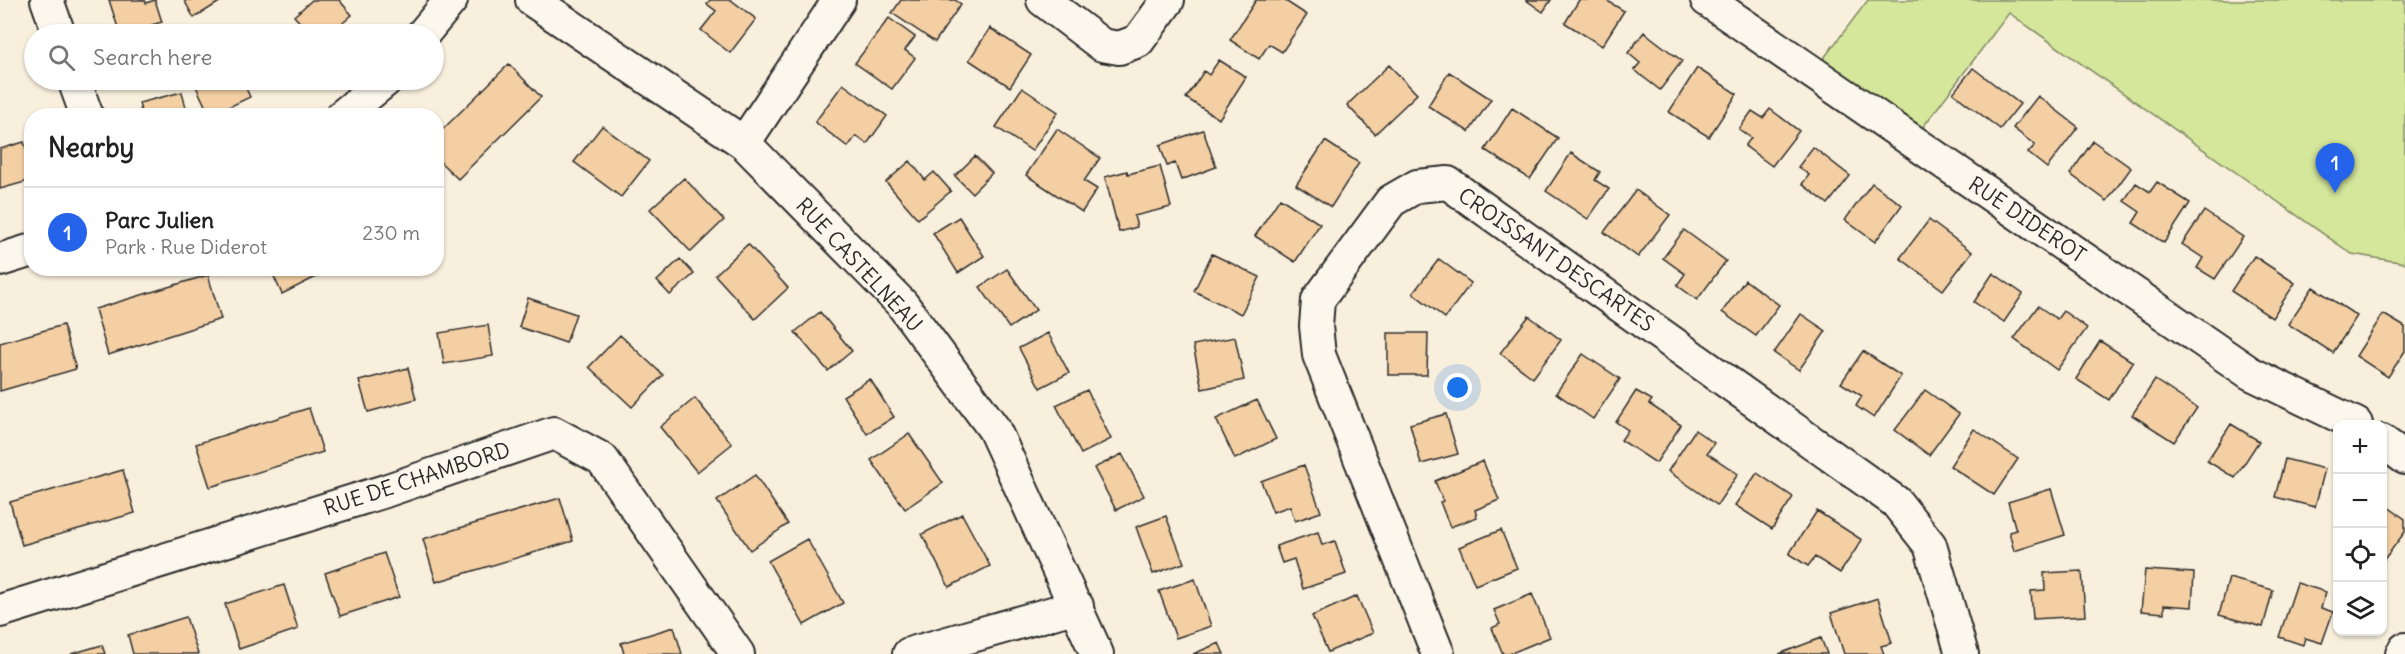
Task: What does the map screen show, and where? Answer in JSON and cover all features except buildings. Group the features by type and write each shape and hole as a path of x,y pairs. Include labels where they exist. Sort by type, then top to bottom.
{"street":[{"path":"47,0 55,24"},
{"path":"431,24 451,0"},
{"name":"RUE CASTELNEAU","path":"532,0 744,144 902,304 994,429 1097,654"},
{"path":"744,144 839,0"},
{"path":"1043,0 1102,45 1119,48 1138,41 1168,0"},
{"name":"RUE DIDEROT","path":"1707,0 2250,373 2348,420"},
{"path":"78,90 84,108"},
{"path":"352,108 374,90"},
{"name":"CROISSANT DESCARTES","path":"1438,654 1319,355 1316,326 1318,300 1392,201 1417,186 1448,183 1896,502 1930,545 1962,654"},
{"path":"0,260 24,252"},
{"name":"RUE DE CHAMBORD","path":"0,611 385,491 554,433 602,459 738,654"},
{"path":"2387,445 2405,458"},
{"path":"909,654 1077,606"},
{"path":"2402,654 2405,649"}],"green space":[{"path":"1868,0 2405,0 2405,263 2352,254 2009,13 1920,131 1814,71"}],"place":[{"name":"Parc Julien","path":"2335,193"}]}
